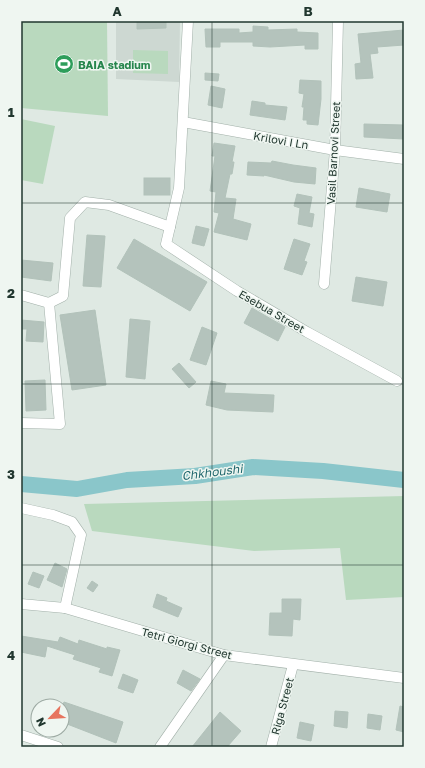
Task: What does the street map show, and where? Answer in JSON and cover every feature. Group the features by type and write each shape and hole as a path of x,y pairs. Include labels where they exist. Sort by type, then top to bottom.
{"street":[{"name":"Esebua Street","path":"188,21 178,188 166,244 249,298 307,332 397,381"},
{"name":"Vasil Barnovi Street","path":"324,284 335,150 338,21"},
{"name":"Krilovi I Ln","path":"182,122 335,150 404,159"},
{"path":"21,295 49,304 63,296 70,218 85,202 108,205 170,227"},
{"path":"21,423 60,424 49,304"},
{"path":"21,508 53,515 72,522 81,535 64,608"},
{"name":"Tetri Giorgi Street","path":"21,604 64,608 224,655 404,678"},
{"path":"160,747 224,655"},
{"name":"Riga Street","path":"271,747 293,665"},
{"path":"21,735 58,747"}],"shaded area":[{"path":"116,21 180,21 179,82 116,79"}],"green space":[{"name":"BAIA stadium","path":"21,21 107,21 108,116 21,108"},
{"path":"133,50 168,51 168,74 133,73"},
{"path":"21,119 55,126 43,184 21,180"},
{"path":"404,496 404,597 346,600 340,548 254,551 92,531 84,504"}],"building":[{"path":"137,21 166,21 166,28 137,29"},
{"path":"253,26 268,27 268,30 297,29 297,32 318,33 318,49 305,49 305,45 270,47 253,46 253,42 220,42 220,47 206,47 205,29 239,29 239,33 253,32"},
{"path":"404,30 404,45 377,47 378,53 370,54 373,78 356,79 355,64 361,63 358,34"},
{"path":"205,73 219,74 218,81 205,80"},
{"path":"300,80 321,81 321,99 318,125 307,124 307,120 303,120 304,107 302,107 304,94 299,93"},
{"path":"211,86 225,89 222,108 208,105"},
{"path":"252,101 265,103 265,105 287,107 285,120 250,115"},
{"path":"364,124 404,125 404,139 364,137"},
{"path":"214,143 235,146 232,162 234,162 232,174 230,174 225,198 236,199 233,219 251,224 247,240 214,232 219,213 214,212 216,192 210,191 215,156 212,156"},
{"path":"272,161 316,168 315,184 294,182 264,175 247,175 248,162 271,163"},
{"path":"144,178 170,178 170,195 144,195"},
{"path":"359,188 390,194 387,212 356,207"},
{"path":"297,194 312,197 309,213 314,214 312,227 298,224 300,208 294,206"},
{"path":"196,226 209,229 204,246 192,243"},
{"path":"87,235 105,236 101,287 83,286"},
{"path":"134,239 207,282 190,311 117,268"},
{"path":"294,239 310,244 304,261 307,262 302,275 284,269"},
{"path":"21,260 53,263 51,281 21,277"},
{"path":"356,277 387,282 383,306 352,301"},
{"path":"252,308 285,327 278,341 244,323"},
{"path":"95,310 106,385 72,390 60,315"},
{"path":"130,319 150,321 145,379 126,377"},
{"path":"21,320 44,322 43,342 26,341 27,329 21,329"},
{"path":"202,327 217,333 206,365 190,360"},
{"path":"179,363 196,382 189,388 172,369"},
{"path":"45,380 46,410 26,411 25,381"},
{"path":"211,381 226,384 224,393 274,395 273,412 227,410 206,405"},
{"path":"55,563 67,569 62,587 47,580"},
{"path":"33,572 44,576 39,588 28,584"},
{"path":"92,581 98,585 93,592 87,588"},
{"path":"157,594 167,598 166,601 182,608 178,617 153,607"},
{"path":"282,599 301,599 300,620 293,619 292,636 269,635 270,613 282,613"},
{"path":"21,636 58,642 60,637 78,644 79,640 107,649 107,647 120,650 112,676 99,672 101,668 73,659 75,655 47,646 45,657 21,652"},
{"path":"183,670 200,679 191,691 177,683"},
{"path":"123,674 138,680 133,693 118,688"},
{"path":"70,704 123,722 116,743 70,725"},
{"path":"400,706 404,707 404,732 396,730"},
{"path":"335,711 348,712 347,728 334,726"},
{"path":"220,712 241,731 227,747 192,747"},
{"path":"368,714 382,716 380,730 367,728"},
{"path":"300,722 314,725 311,741 297,738"}],"waterway":[{"name":"Chkhoushi","path":"21,484 77,489 127,480 195,476 253,467 323,471 404,480"}],"place":[{"name":"BAIA stadium","path":"64,64"}]}
